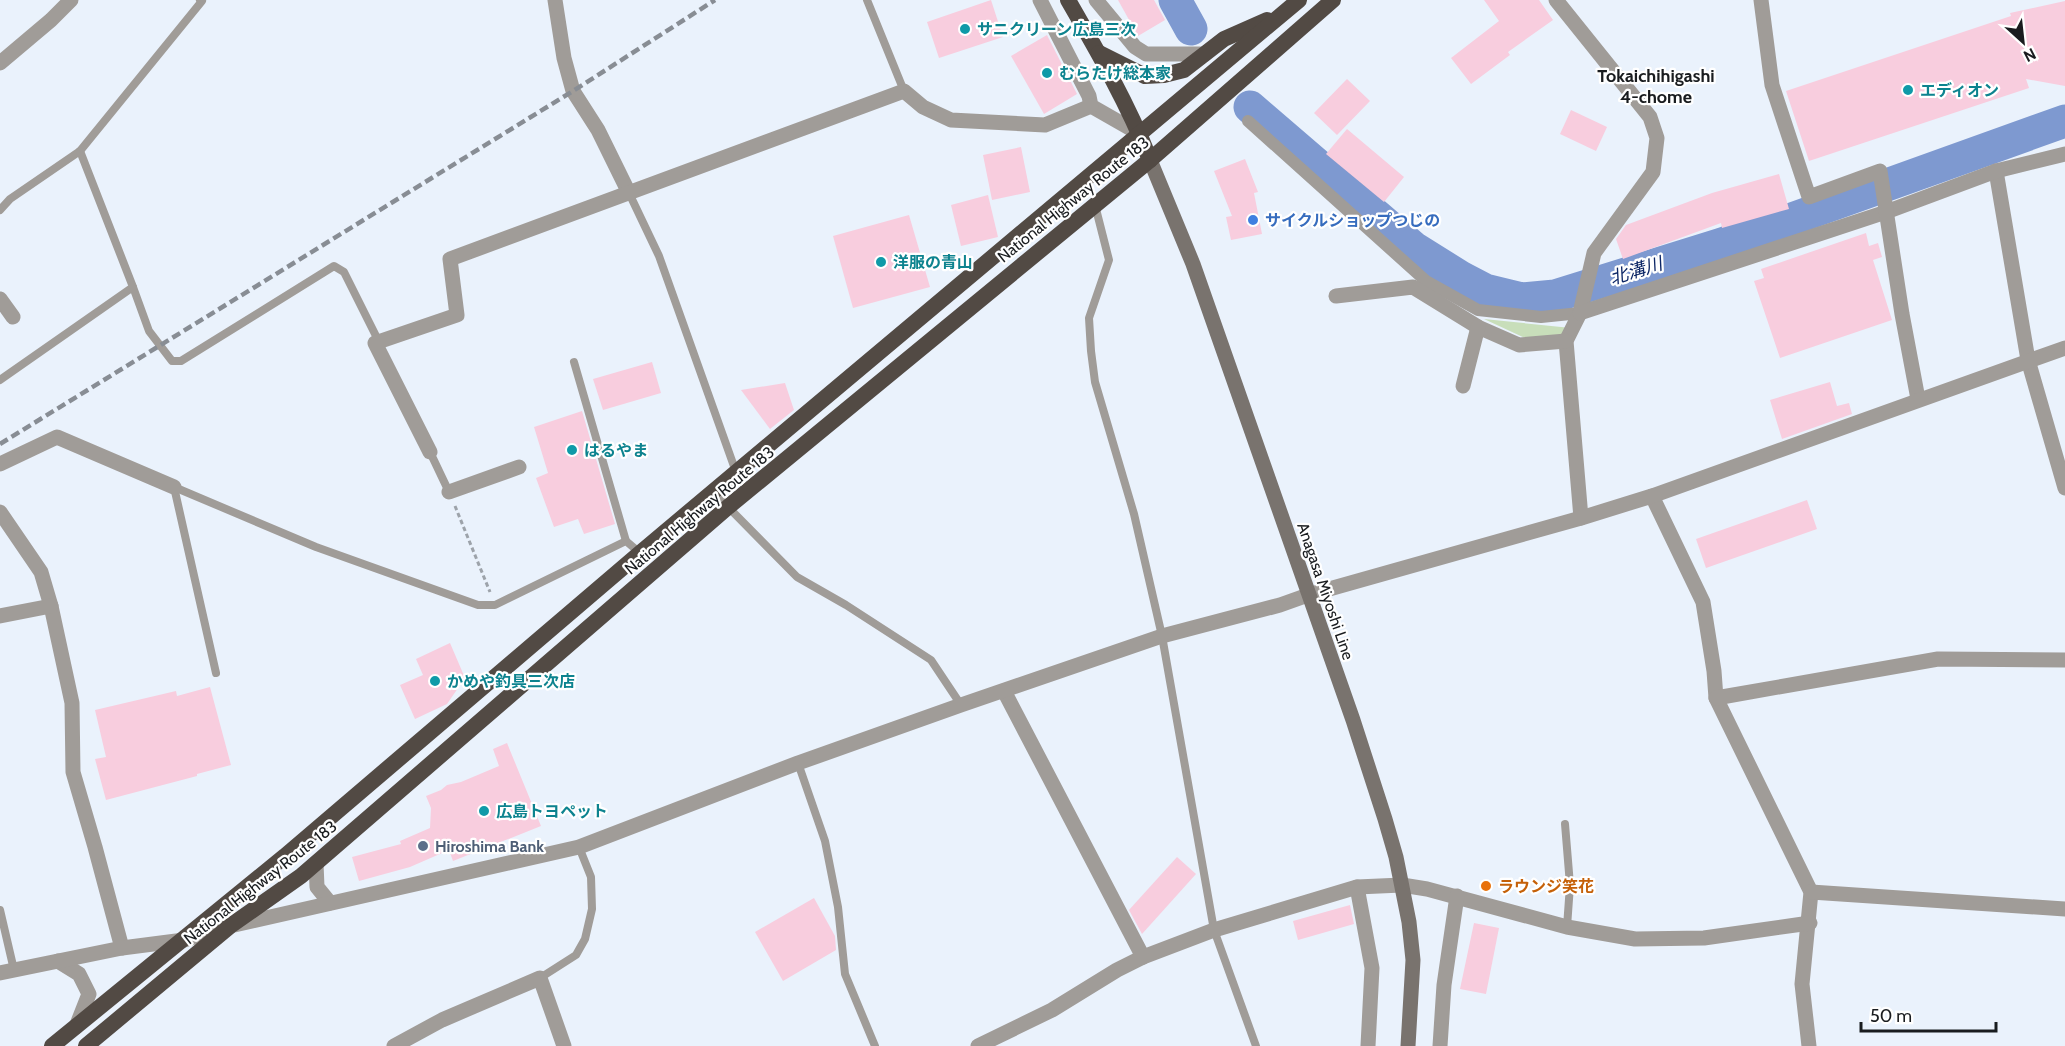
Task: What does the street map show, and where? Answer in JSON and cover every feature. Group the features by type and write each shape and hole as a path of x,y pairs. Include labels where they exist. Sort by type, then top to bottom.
{"highway":[{"path":"1068,0 1099,53 1140,134 1150,160"},
{"name":"National Highway Route 183","path":"52,1046 294,849 640,553 1299,0"},
{"name":"National Highway Route 183","path":"86,1046 230,926 301,876 728,507 1150,160 1333,0"},
{"path":"1099,53 1145,76 1164,75 1184,70 1224,39 1284,12"}],"main road":[{"name":"Anagasa Miyoshi Line","path":"1150,160 1193,264 1353,720 1385,819 1402,885 1413,960 1408,1046"}],"street":[{"path":"0,63 71,0"},
{"path":"555,0 564,58 573,91 598,130 629,193"},
{"path":"1040,0 1089,96 1091,106 1140,134"},
{"path":"1096,0 1135,47 1146,54 1204,54"},
{"path":"1556,0 1650,117 1657,138 1653,172 1594,253 1580,314 1566,341 1581,518"},
{"path":"1761,0 1772,85 1809,197 1880,171 1902,314 1918,399"},
{"path":"430,452 375,342 457,315 450,259 904,91 923,107 951,120 1045,125 1091,106"},
{"path":"1248,121 1426,281 1478,310 1541,316 1580,314 1886,212 1996,171 2065,154"},
{"path":"1996,171 2028,360 2065,488"},
{"path":"1336,296 1413,287 1478,327 1519,345 1566,341"},
{"path":"0,299 13,317"},
{"path":"1463,386 1478,327"},
{"path":"7,971 122,948 184,940 230,926 579,848 798,763 1162,636 1280,605 1652,496 2065,348"},
{"path":"0,464 57,437 174,488"},
{"path":"449,492 519,467"},
{"path":"1652,496 1703,602 1716,698 1812,892 1802,984 1809,1046"},
{"path":"0,512 41,572 51,606 72,703 73,772 122,948"},
{"path":"0,616 51,606"},
{"path":"1716,698 1938,659 2065,660"},
{"path":"1004,691 1143,957"},
{"path":"316,863 317,887 330,903"},
{"path":"978,1046 1052,1010 1117,970 1143,957 1214,930 1357,887 1402,885 1457,896 1567,927 1635,939 1704,938 1810,923"},
{"path":"1357,887 1372,968 1368,1046"},
{"path":"1812,892 2065,909"},
{"path":"1440,1046 1444,986 1457,896"},
{"path":"58,961 78,974 89,994 76,1027"},
{"path":"394,1046 442,1020 540,978 564,1046"}],"lane":[{"path":"0,210 10,200 80,151 200,0"},
{"path":"867,0 904,91"},
{"path":"80,151 149,331 172,361 181,362 334,266 344,272 379,342"},
{"path":"629,193 659,256 736,473"},
{"path":"1094,204 1109,260 1089,318 1094,372 1134,514 1162,636 1214,930 1256,1046"},
{"path":"0,380 133,286"},
{"path":"574,362 626,541 640,553"},
{"path":"430,452 449,492"},
{"path":"174,488 316,547 478,605 495,605 626,541"},
{"path":"174,488 216,673"},
{"path":"715,491 797,577 846,605 931,660 961,705"},
{"path":"798,763 825,841 838,907 845,974 875,1046"},
{"path":"1564,824 1570,885 1567,927"},
{"path":"540,978 576,955 585,939 592,909 591,877 579,848"},
{"path":"0,910 7,971"}],"path":[{"path":"449,492 495,605"}],"green space":[{"path":"1484,319 1571,328 1566,341 1527,339"}],"building":[{"name":"サニクリーン広島三次","path":"991,0 1003,37 939,58 927,22"},
{"path":"1118,0 1154,0 1165,20 1138,36"},
{"path":"1484,0 1539,0 1553,20 1508,52 1510,55 1471,84 1451,58 1499,21"},
{"name":"エディオン","path":"2065,1 2065,86 2026,79 2029,88 1809,161 1786,91 2011,16 2010,13"},
{"name":"むらたけ総本家","path":"1047,35 1077,94 1044,114 1011,56"},
{"path":"1347,79 1370,101 1337,135 1314,113"},
{"path":"1571,110 1607,127 1596,151 1560,134"},
{"path":"1347,129 1404,177 1384,202 1326,154"},
{"path":"1021,147 1030,192 992,200 983,155"},
{"path":"1245,159 1258,192 1254,193 1262,234 1231,240 1226,217 1232,216 1214,171"},
{"path":"1779,174 1789,209 1722,228 1721,223 1623,259 1616,239 1626,225 1712,193"},
{"path":"988,195 998,237 961,246 951,205"},
{"name":"洋服の青山","path":"909,215 930,287 853,308 833,236"},
{"path":"1866,233 1869,246 1878,243 1882,257 1873,260 1892,320 1780,358 1754,281 1764,278 1761,269"},
{"path":"652,362 661,393 603,410 593,379"},
{"path":"1830,382 1837,406 1849,403 1852,414 1782,439 1770,400"},
{"path":"785,383 794,410 770,429 741,390"},
{"name":"はるやま","path":"582,411 615,524 584,534 578,519 554,527 536,478 548,473 534,427"},
{"path":"1807,500 1817,529 1706,568 1696,539"},
{"name":"かめや釣具三次店","path":"450,643 465,678 447,704 415,719 400,685 423,675 416,659"},
{"path":"210,687 231,765 106,800 95,759 106,757 95,710 176,691 177,696"},
{"name":"広島トヨペット","path":"507,743 541,826 453,861 449,850 410,867 359,881 352,857 401,844 400,841 430,828 431,808 426,796 447,785 461,782 499,766 493,749"},
{"path":"1177,857 1196,874 1142,934 1129,910"},
{"path":"814,898 835,936 836,950 783,981 755,932"},
{"path":"1350,905 1354,924 1298,940 1293,921"},
{"path":"1474,923 1499,928 1486,994 1460,989"}],"waterway":[{"name":"北溝川","path":"1175,0 1191,29"},
{"name":"北溝川","path":"1250,107 1414,248 1485,290 1522,299 1555,296 1722,244 2065,121"}],"railway":[{"path":"0,444 573,91 715,0"}],"place":[{"name":"サニクリーン広島三次","path":"965,29"},
{"name":"むらたけ総本家","path":"1047,73"},
{"name":"エディオン","path":"1908,90"},
{"name":"サイクルショップつじの","path":"1253,220"},
{"name":"洋服の青山","path":"881,262"},
{"name":"はるやま","path":"572,450"},
{"name":"かめや釣具三次店","path":"435,681"},
{"name":"広島トヨペット","path":"484,811"},
{"name":"Hiroshima Bank","path":"423,846"},
{"name":"ラウンジ笑花","path":"1486,886"}],"district":[{"name":"Tokaichihigashi 4-chome","path":"1656,86"}]}
